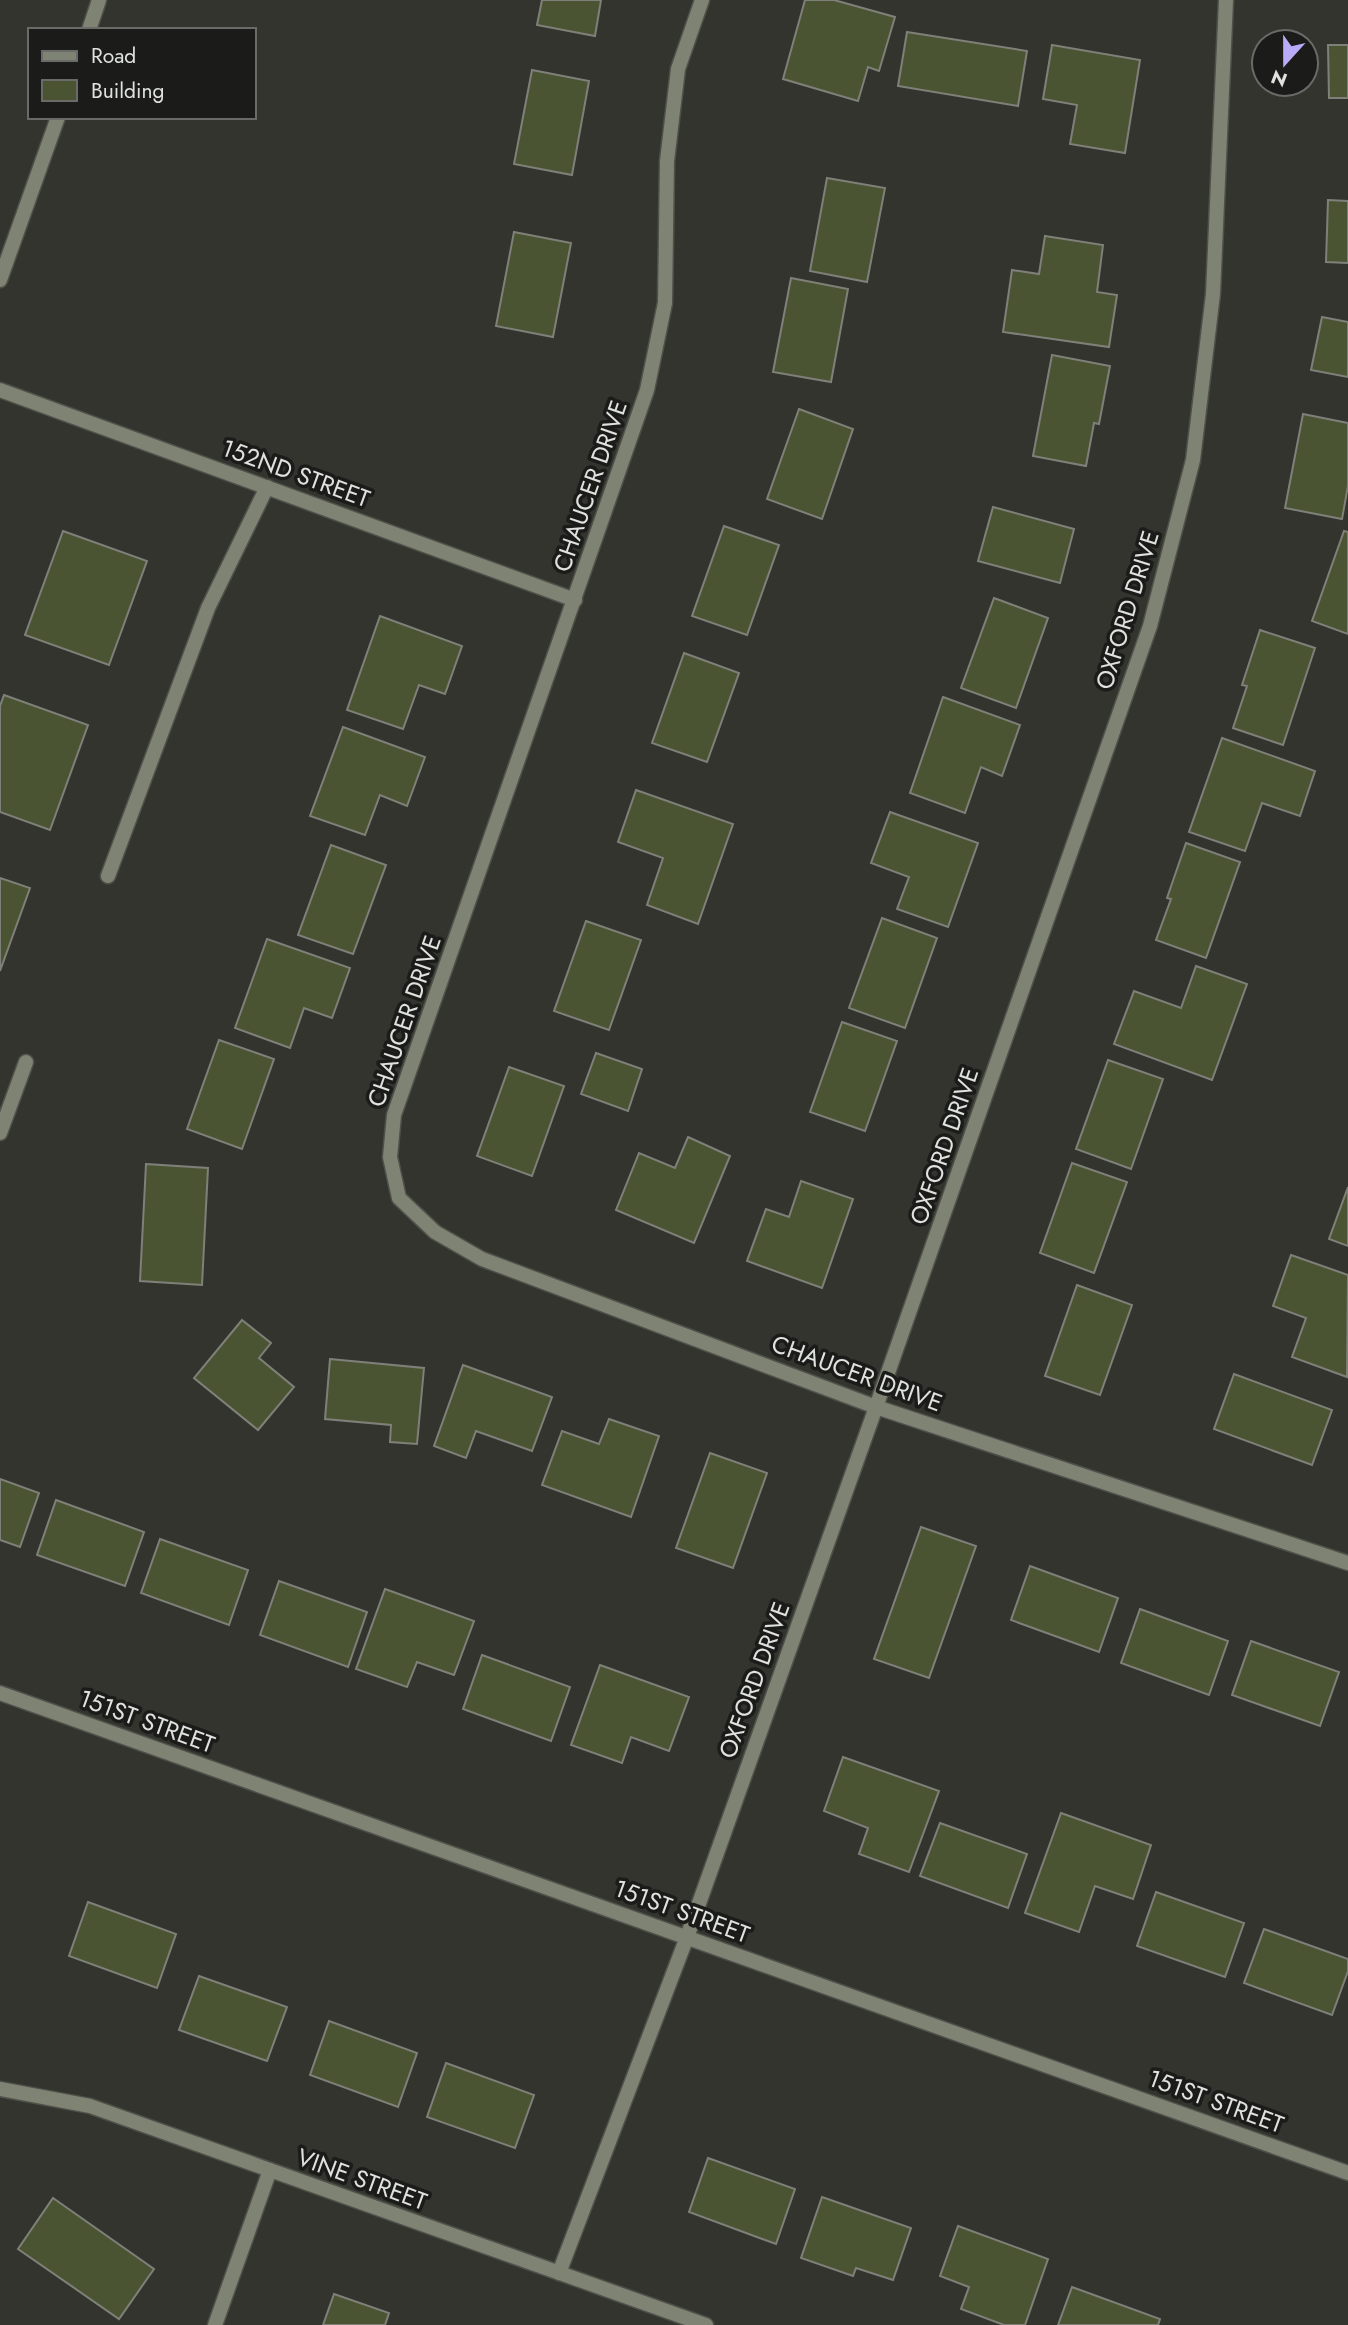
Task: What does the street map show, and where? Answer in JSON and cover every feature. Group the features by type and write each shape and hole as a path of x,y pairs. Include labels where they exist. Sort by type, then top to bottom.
{"street":[{"path":"90,28 99,0"},
{"name":"CHAUCER DRIVE","path":"702,0 678,69 667,161 665,303 647,390 394,1115 390,1157 399,1198 435,1232 482,1259 876,1407 1348,1563"},
{"name":"OXFORD DRIVE","path":"559,2273 687,1937 1150,626 1193,460 1213,294 1226,0"},
{"path":"0,280 57,119"},
{"name":"152ND STREET","path":"0,390 575,600"},
{"path":"108,876 208,608 267,487"},
{"path":"0,1133 26,1062"},
{"name":"151ST STREET","path":"0,1693 1348,2173"},
{"name":"VINE STREET","path":"0,2089 90,2106 706,2325"},
{"path":"215,2325 270,2171"}],"building":[{"path":"542,0 601,0 595,36 537,25"},
{"path":"805,0 834,0 895,17 879,71 868,67 858,101 783,79"},
{"path":"907,32 1027,51 1018,106 898,86"},
{"path":"1052,45 1140,60 1125,153 1070,144 1077,105 1043,99"},
{"path":"1328,45 1348,45 1348,98 1329,98"},
{"path":"532,70 589,81 572,175 514,164"},
{"path":"827,178 885,188 867,282 810,271"},
{"path":"1328,200 1348,201 1348,263 1326,262"},
{"path":"514,232 571,243 553,337 496,326"},
{"path":"1045,236 1103,245 1097,292 1117,295 1109,347 1003,332 1012,270 1039,274"},
{"path":"791,278 848,289 831,382 773,372"},
{"path":"1322,317 1348,322 1348,377 1311,370"},
{"path":"1052,355 1110,366 1099,424 1094,423 1086,466 1033,456"},
{"path":"799,409 853,429 822,519 767,499"},
{"path":"1303,414 1348,423 1348,486 1342,519 1285,508"},
{"path":"993,507 1074,529 1060,583 978,561"},
{"path":"724,526 779,545 747,635 692,616"},
{"path":"63,531 147,561 109,665 25,635"},
{"path":"1344,531 1348,532 1348,634 1312,621"},
{"path":"994,598 1048,618 1016,708 961,688"},
{"path":"380,616 462,646 445,694 419,685 403,729 347,710"},
{"path":"1260,630 1315,648 1283,745 1233,728 1247,686 1242,685"},
{"path":"684,653 739,673 707,762 652,743"},
{"path":"4,695 88,725 50,830 0,812 0,706"},
{"path":"943,697 1020,725 1002,776 981,767 965,813 910,793"},
{"path":"343,727 425,757 407,806 380,795 365,835 310,816"},
{"path":"1222,738 1315,771 1300,816 1262,803 1245,851 1189,832"},
{"path":"636,790 733,824 698,924 647,905 663,858 618,842"},
{"path":"890,812 978,843 948,927 897,909 909,877 871,863"},
{"path":"1186,843 1240,862 1206,958 1156,940 1171,899 1167,898"},
{"path":"331,845 386,865 353,954 298,935"},
{"path":"0,878 30,888 0,971"},
{"path":"882,918 937,938 905,1028 849,1008"},
{"path":"586,921 641,940 609,1030 554,1011"},
{"path":"267,939 350,968 332,1018 304,1008 290,1048 235,1028"},
{"path":"1196,966 1247,984 1212,1080 1114,1044 1134,991 1181,1008"},
{"path":"842,1022 897,1041 865,1131 810,1112"},
{"path":"219,1040 274,1059 242,1149 187,1129"},
{"path":"596,1053 642,1069 628,1111 581,1094"},
{"path":"1108,1060 1163,1079 1131,1169 1076,1149"},
{"path":"509,1067 564,1086 532,1176 477,1156"},
{"path":"688,1137 730,1156 694,1243 616,1210 639,1153 675,1168"},
{"path":"1072,1163 1127,1182 1094,1273 1040,1253"},
{"path":"146,1164 208,1168 202,1285 140,1281"},
{"path":"801,1181 853,1199 822,1288 747,1261 766,1209 789,1217"},
{"path":"1348,1187 1348,1246 1329,1239"},
{"path":"1291,1255 1348,1275 1347,1377 1292,1357 1306,1318 1273,1306"},
{"path":"1077,1285 1132,1305 1100,1395 1045,1376"},
{"path":"242,1320 271,1343 259,1358 294,1387 258,1430 194,1378"},
{"path":"330,1359 424,1368 417,1444 390,1442 391,1425 325,1419"},
{"path":"463,1365 552,1397 532,1451 476,1431 466,1458 434,1446"},
{"path":"1234,1374 1332,1410 1312,1465 1214,1429"},
{"path":"609,1419 659,1436 631,1517 542,1485 562,1431 599,1444"},
{"path":"710,1453 767,1473 733,1568 676,1548"},
{"path":"0,1479 39,1493 20,1547 0,1540"},
{"path":"56,1500 144,1532 125,1586 37,1555"},
{"path":"921,1527 976,1546 929,1678 874,1659"},
{"path":"160,1539 248,1570 229,1625 141,1593"},
{"path":"1030,1566 1118,1598 1099,1652 1011,1620"},
{"path":"279,1581 367,1612 348,1667 260,1635"},
{"path":"385,1589 474,1621 454,1675 417,1662 407,1687 356,1669"},
{"path":"1140,1609 1228,1641 1209,1695 1121,1663"},
{"path":"1251,1641 1339,1672 1320,1726 1232,1695"},
{"path":"482,1655 570,1687 551,1741 463,1709"},
{"path":"600,1665 689,1697 669,1751 631,1737 622,1763 571,1745"},
{"path":"843,1757 939,1791 909,1872 859,1854 868,1828 824,1811"},
{"path":"1061,1813 1151,1845 1133,1899 1095,1886 1079,1932 1025,1913"},
{"path":"940,1823 1027,1854 1008,1908 920,1876"},
{"path":"1156,1892 1244,1923 1225,1977 1137,1946"},
{"path":"88,1902 176,1934 157,1988 69,1956"},
{"path":"1264,1929 1348,1959 1348,1971 1332,2015 1244,1983"},
{"path":"199,1976 287,2007 267,2061 179,2030"},
{"path":"329,2021 417,2053 398,2107 310,2075"},
{"path":"446,2063 534,2095 515,2148 427,2117"},
{"path":"708,2158 795,2189 776,2244 689,2212"},
{"path":"822,2197 911,2228 893,2280 856,2268 853,2276 801,2258"},
{"path":"53,2198 154,2269 119,2319 18,2249"},
{"path":"958,2226 1048,2259 1025,2325 1004,2325 961,2309 969,2287 940,2276"},
{"path":"1072,2287 1160,2319 1158,2325 1058,2325"},
{"path":"334,2294 389,2313 385,2325 323,2325"}]}
